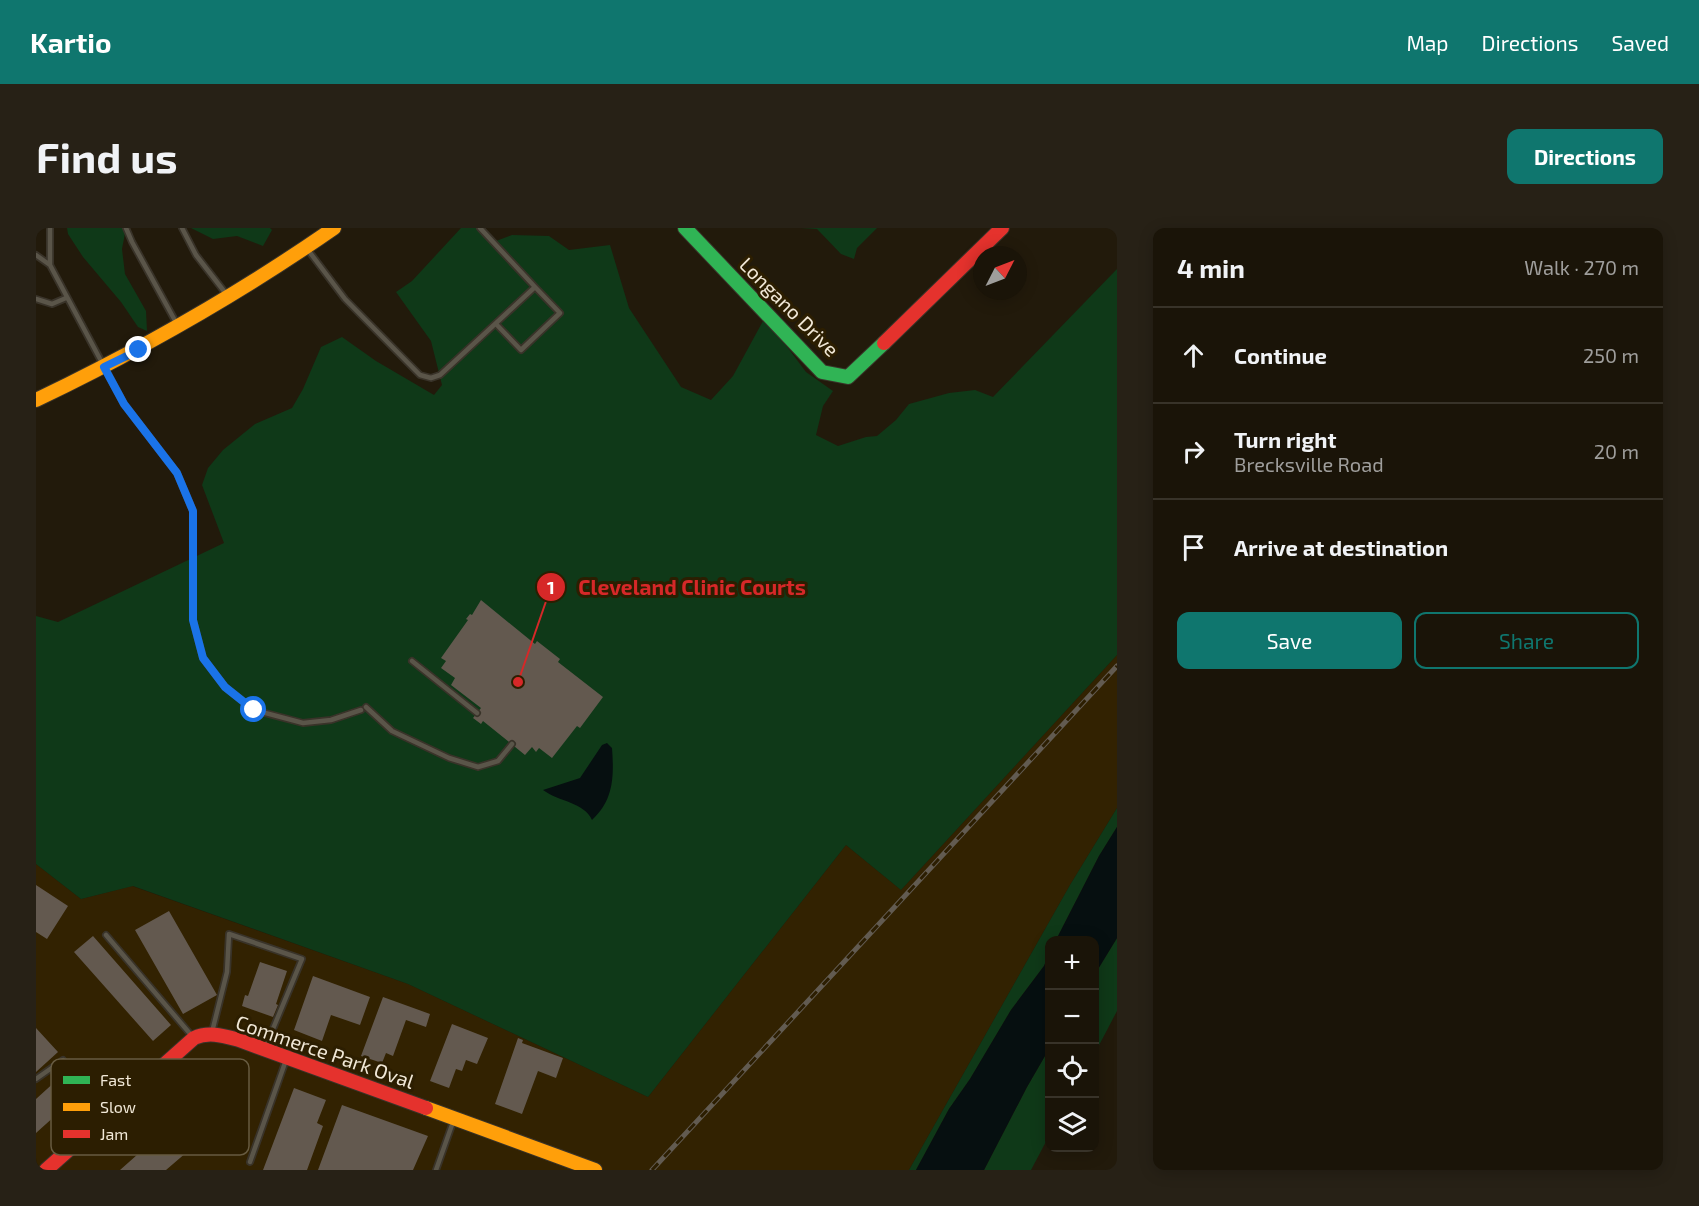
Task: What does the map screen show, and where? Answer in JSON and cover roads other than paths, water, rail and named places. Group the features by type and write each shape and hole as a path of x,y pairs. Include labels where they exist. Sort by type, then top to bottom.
{"street":[{"path":"36,400 179,328 230,299 334,228"},
{"name":"Longano Drive","path":"685,228 822,372 848,377 1002,228"},
{"name":"Commerce Park Oval","path":"194,1038 203,1033 228,1036 595,1170"},
{"path":"170,1059 194,1038"},
{"path":"46,1170 63,1155"}],"lane":[{"path":"50,228 50,265 66,298 124,404 177,473 193,511 193,620 203,658 225,687 254,710 303,723 331,720 363,709 392,731 449,758 478,767 498,761 512,744"},
{"path":"126,228 179,328"},
{"path":"182,228 196,255 230,299"},
{"path":"480,228 560,313 521,350 496,324"},
{"path":"307,248 345,299 420,375 430,378 440,375 535,287"},
{"path":"36,255 50,265"},
{"path":"36,299 52,304 66,298"},
{"path":"412,662 477,713"},
{"path":"212,1035 228,972 229,934 302,958 265,1049"},
{"path":"106,935 194,1038"},
{"path":"250,1162 287,1057"},
{"path":"36,1079 51,1068"},
{"path":"436,1170 454,1119"}],"railway":[{"path":"652,1170 1117,666"}],"place":[{"name":"Cleveland Clinic Courts","path":"518,682"}]}
